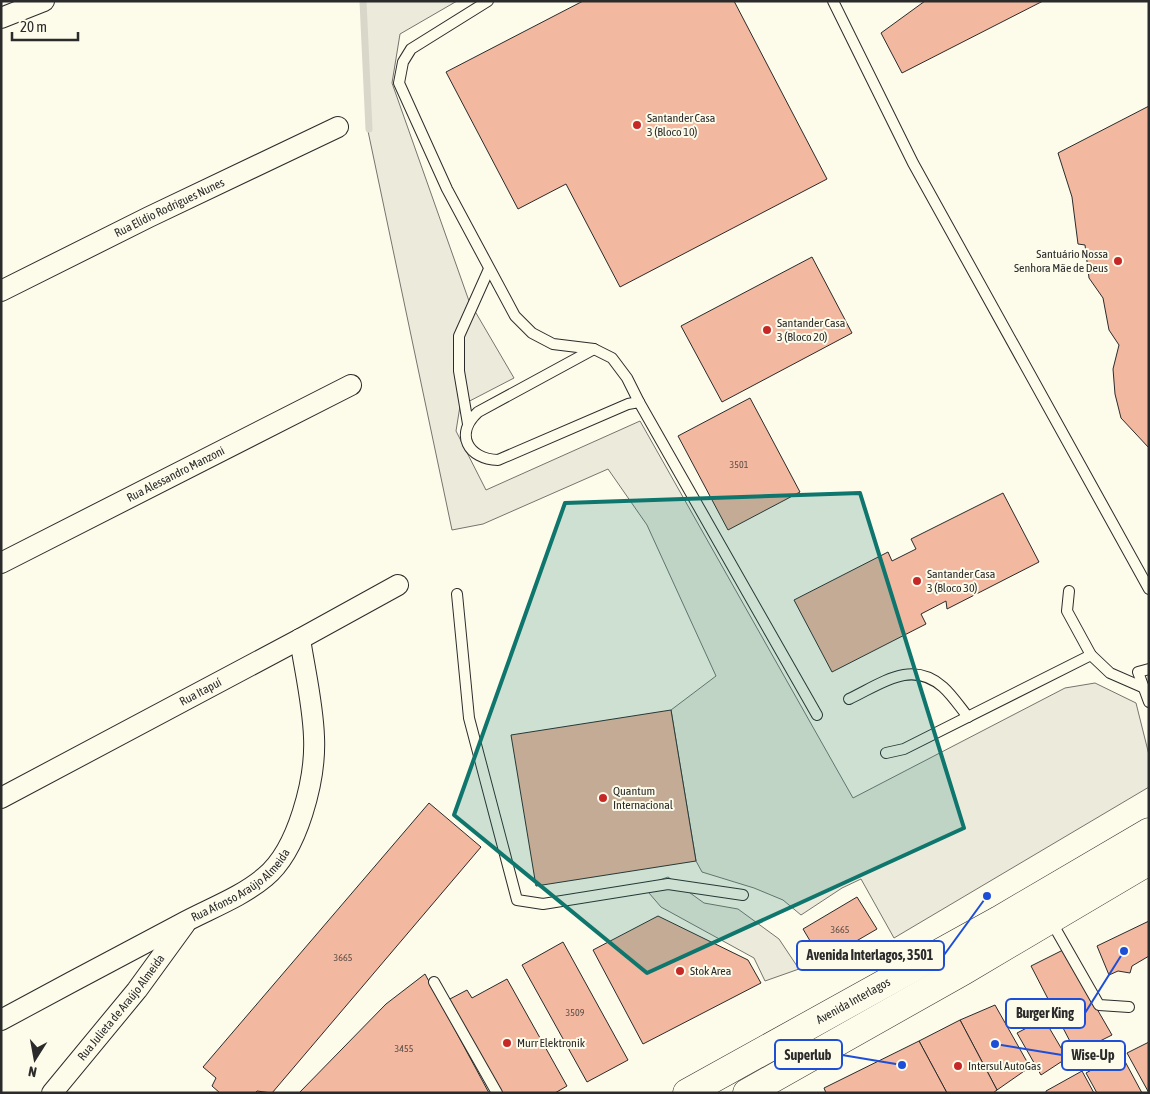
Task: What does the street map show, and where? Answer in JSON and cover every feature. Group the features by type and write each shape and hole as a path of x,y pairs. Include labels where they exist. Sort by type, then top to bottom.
{"main road":[{"name":"Avenida Interlagos","path":"687,1093 999,920 1149,832"},
{"path":"747,1093 780,1085 1149,861"}],"street":[{"path":"1,18 44,1"},
{"name":"Rua Elídio Rodrigues Nunes","path":"1,292 149,217 338,127"},
{"name":"Rua Alessandro Manzoni","path":"1,563 351,385"},
{"name":"Rua Itapuí","path":"1,798 398,585"},
{"name":"Rua Afonso Araújo Almeida","path":"1,1020 188,920 240,895 266,876 285,854 300,820 310,780 314,738 300,639"},
{"name":"Rua Julieta de Araújo Almeida","path":"52,1093 137,990 188,920"}],"lane":[{"path":"488,1 411,50 402,62 399,83 447,189 514,316 532,333 554,344 594,349 612,358 627,378 817,715"},
{"path":"833,1 913,163 1149,589"},
{"path":"489,269 459,336 459,371 468,424 466,437 469,446 484,459 498,460 628,404 639,402"},
{"path":"468,424 478,412 594,349"},
{"path":"1070,591 1068,611 1091,655 1110,673 1147,689"},
{"path":"457,594 469,718 518,900 542,904 668,884 743,895"},
{"path":"886,753 904,749 1091,655"},
{"path":"1149,669 1138,672 1147,689 1149,702"},
{"path":"850,699 905,672 924,675 942,687 968,717"},
{"path":"1051,920 1099,1005 1129,1006"},
{"path":"434,982 497,1093"}],"highlighted area":[{"path":"860,493 964,828 647,973 454,815 565,503"}],"shaded area":[{"path":"361,1 457,1 400,34 392,83 469,301 514,378 460,406 456,431 486,490 640,421 853,798 1065,688 1095,683 1136,703 1149,755 1149,787 894,938 861,879 842,888 801,915 783,900 754,888 702,872 696,861 671,710 716,676 647,525 608,469 483,524 452,530 368,131"},
{"path":"668,877 704,903 738,909 779,939 799,969 765,981 754,958 661,907 643,886"}],"building":[{"name":"Santander Casa 3 (Bloco 10)","path":"583,1 734,1 827,179 620,287 566,184 518,209 446,72"},
{"path":"925,1 1043,1 902,73 881,33"},
{"name":"Santuário Nossa Senhora Mãe de Deus","path":"1149,106 1149,448 1121,418 1115,394 1113,369 1119,345 1109,330 1103,298 1089,278 1085,245 1078,244 1072,197 1058,153"},
{"name":"Santander Casa 3 (Bloco 20)","path":"812,257 852,333 722,402 681,326"},
{"path":"750,398 800,492 728,530 678,436"},
{"name":"Santander Casa 3 (Bloco 30)","path":"1003,493 1039,562 947,609 946,601 921,614 926,624 832,672 794,600 888,552 892,561 916,549 911,539"},
{"name":"Quantum Internacional","path":"671,710 696,861 536,886 511,735"},
{"path":"429,803 481,847 272,1093 257,1091 255,1093 220,1093 212,1086 216,1078 203,1067"},
{"path":"857,897 877,929 822,961 803,929"},
{"name":"Stok Area","path":"658,916 748,960 761,983 643,1044 593,950"},
{"path":"1149,921 1149,956 1132,966 1130,973 1118,971 1109,975 1097,946"},
{"path":"563,942 628,1060 587,1082 522,965"},
{"path":"1063,950 1112,1035 1076,1053 1031,966"},
{"path":"425,974 489,1093 299,1093 386,1004"},
{"name":"Murr Elektronik","path":"507,979 567,1086 555,1093 500,1093 448,1000 467,990 472,998"},
{"path":"995,1005 1030,1067 997,1090 960,1020"},
{"path":"1044,1019 1067,1058 1041,1075 1017,1033"},
{"name":"Intersul AutoGas","path":"960,1020 997,1090 993,1093 947,1093 919,1041"},
{"path":"919,1041 947,1093 826,1093 824,1088"},
{"path":"1149,1042 1149,1093 1127,1053"},
{"path":"1121,1054 1142,1093 1097,1093 1086,1073"},
{"path":"1082,1071 1094,1093 1046,1093 1046,1091"}],"waterway":[{"path":"363,1 369,129"}],"place":[{"name":"Santander Casa 3 (Bloco 10)","path":"637,125"},
{"name":"Santuário Nossa Senhora Mãe de Deus","path":"1118,261"},
{"name":"Santander Casa 3 (Bloco 20)","path":"767,330"},
{"name":"Santander Casa 3 (Bloco 30)","path":"917,581"},
{"name":"Quantum Internacional","path":"603,798"},
{"name":"Avenida Interlagos, 3501","path":"987,896"},
{"name":"Burger King","path":"1124,951"},
{"name":"Stok Area","path":"680,971"},
{"name":"Murr Elektronik","path":"507,1043"},
{"name":"Wise-Up","path":"995,1044"},
{"name":"Superlub","path":"902,1065"},
{"name":"Intersul AutoGas","path":"958,1066"}]}
